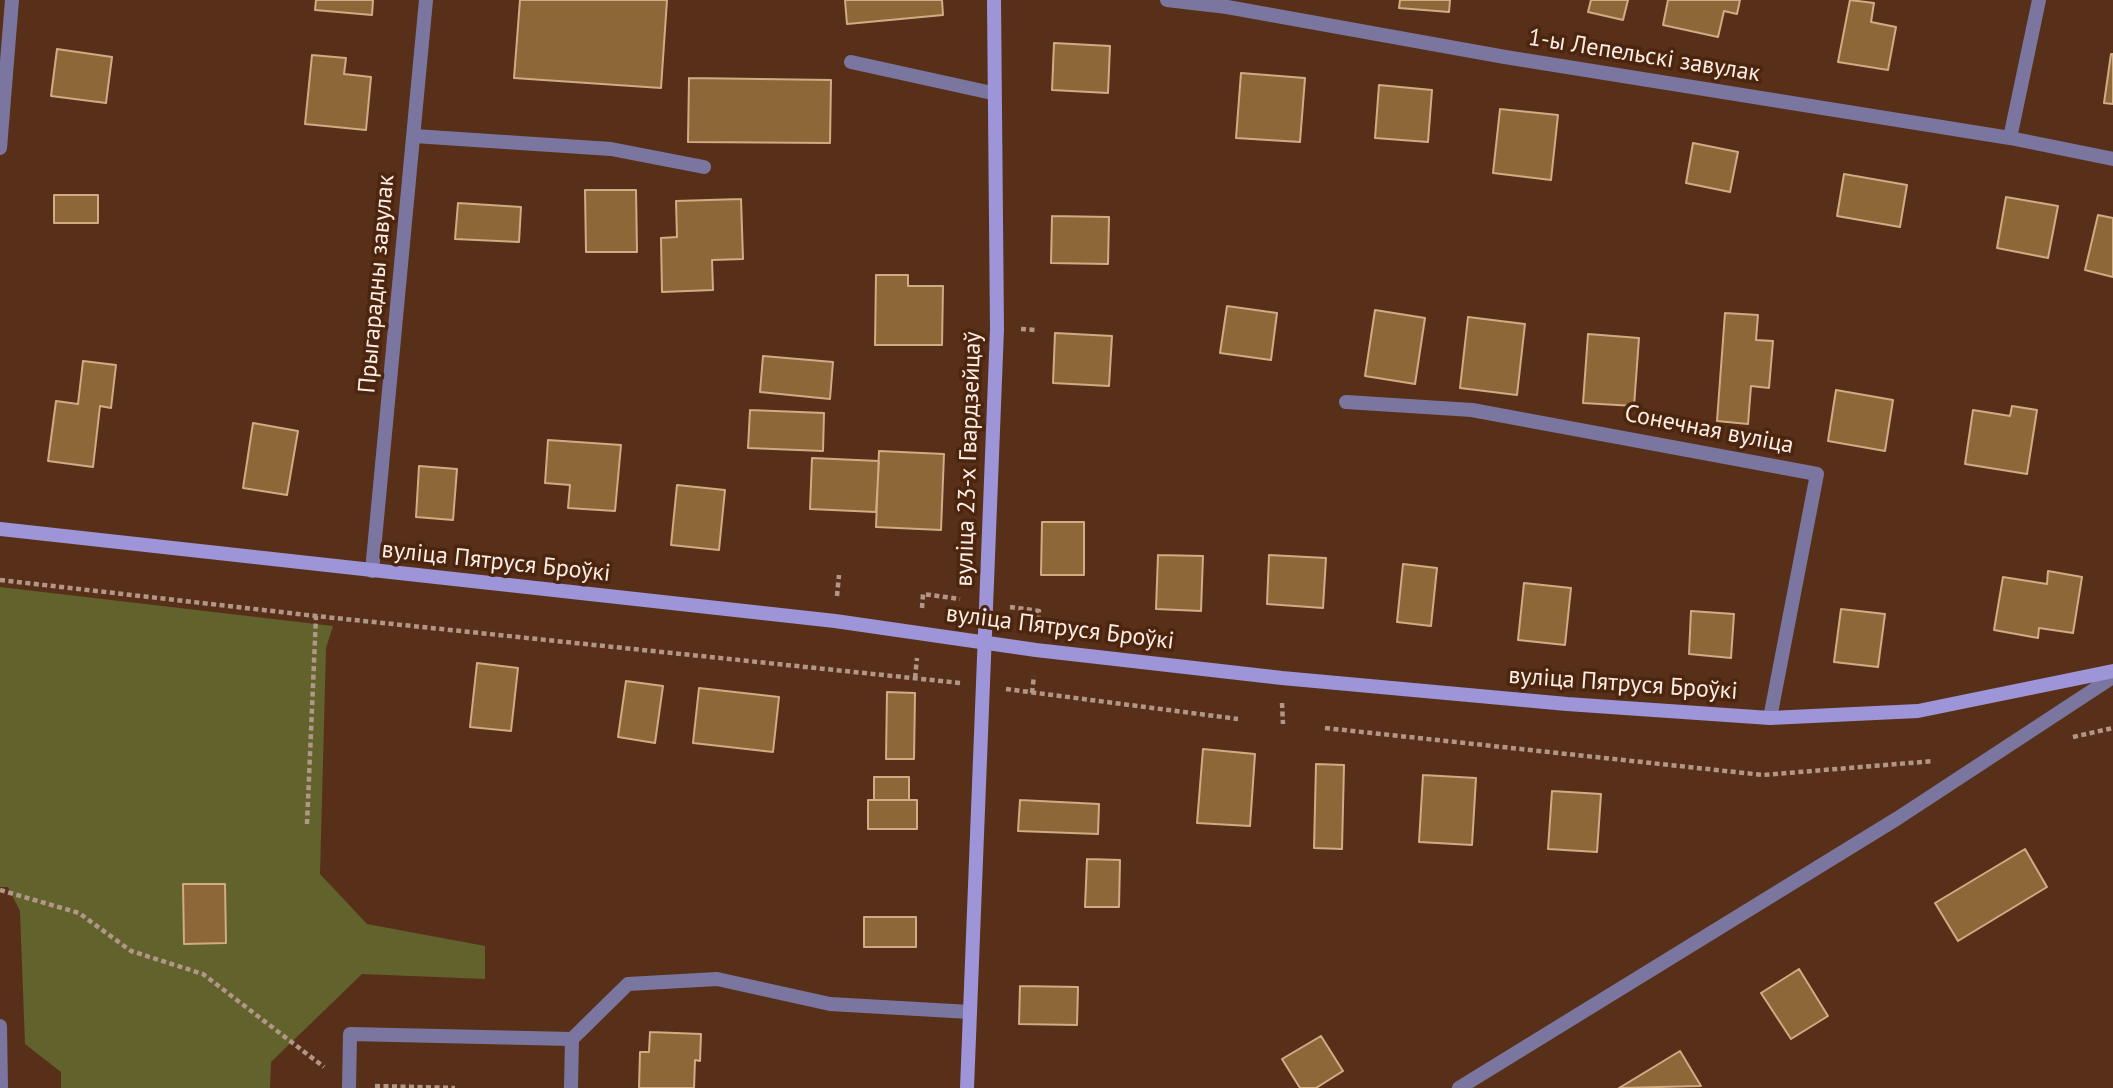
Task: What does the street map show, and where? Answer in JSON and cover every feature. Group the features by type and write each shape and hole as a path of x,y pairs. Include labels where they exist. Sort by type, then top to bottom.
{"main road":[{"name":"вуліца 23-х Гвардзейцаў","path":"967,1088 997,329 992,93 993,0"},
{"name":"вуліца Пятруся Броўкі","path":"0,529 835,621 985,643 1282,678 1567,704 1770,718 1919,711 2113,671"}],"street":[{"path":"0,148 12,0"},
{"name":"Прыгарадны завулак","path":"372,571 426,0"},
{"name":"1-ы Лепельскі завулак","path":"1167,0 1227,7 1505,57 2010,138 2113,159"},
{"path":"2010,138 2039,0"},
{"path":"851,62 992,93"},
{"path":"414,136 611,149 704,167"},
{"name":"Сонечная вуліца","path":"1346,402 1472,410 1817,474 1770,718"},
{"path":"1459,1088 1898,817 2113,677"},
{"path":"571,1088 572,1039 628,984 717,979 830,1004 970,1012"},
{"path":"0,1026 1,1088"},
{"path":"349,1087 350,1034 572,1039"}],"path":[{"path":"0,580 316,616 984,685 1238,719"},
{"path":"307,824 316,616"},
{"path":"1325,727 1763,775 1938,761"},
{"path":"2059,740 2113,728"},
{"path":"0,890 79,913 131,951 203,974 349,1087 455,1088"}],"shaded area":[{"path":"0,587 333,626 326,648 320,874 367,924 485,946 485,979 362,974 271,1062 270,1088 61,1088 61,1072 25,1044 20,911 8,887 0,887"}],"building":[{"path":"316,0 373,0 372,15 315,10"},
{"path":"520,0 667,0 661,88 514,78"},
{"path":"845,0 942,0 943,15 847,24"},
{"path":"1400,0 1450,0 1449,12 1399,8"},
{"path":"1591,0 1628,0 1623,20 1588,12"},
{"path":"1668,0 1740,0 1737,14 1724,11 1718,37 1663,25"},
{"path":"1850,0 1874,3 1871,22 1896,27 1888,70 1838,62"},
{"path":"1054,43 1110,46 1108,93 1052,90"},
{"path":"57,49 112,57 106,103 51,96"},
{"path":"2113,54 2113,104 2104,103"},
{"path":"312,55 346,58 344,74 371,77 366,130 305,124"},
{"path":"1241,73 1305,78 1300,142 1236,138"},
{"path":"689,78 831,80 830,143 688,142"},
{"path":"1379,85 1432,90 1428,142 1375,138"},
{"path":"1500,109 1558,115 1551,180 1493,173"},
{"path":"1693,143 1738,152 1730,192 1686,183"},
{"path":"1844,174 1907,185 1900,227 1837,216"},
{"path":"585,190 636,190 637,252 586,252"},
{"path":"54,195 98,195 98,223 54,223"},
{"path":"2006,197 2058,206 2048,258 1997,248"},
{"path":"741,199 743,259 712,260 713,290 662,292 661,238 677,237 676,201"},
{"path":"458,203 521,207 519,242 455,239"},
{"path":"2098,215 2113,218 2113,277 2085,270"},
{"path":"1052,216 1109,217 1108,264 1051,263"},
{"path":"876,275 908,275 908,286 943,286 942,345 875,345"},
{"path":"1227,306 1277,313 1271,360 1220,353"},
{"path":"1375,310 1425,318 1415,384 1365,376"},
{"path":"1725,313 1758,315 1756,340 1773,341 1769,388 1751,386 1748,424 1717,421"},
{"path":"1468,317 1525,324 1517,395 1460,388"},
{"path":"1055,333 1112,336 1109,386 1053,383"},
{"path":"1588,334 1639,338 1634,406 1583,403"},
{"path":"763,356 833,362 830,399 760,392"},
{"path":"83,361 116,365 111,408 100,406 93,467 48,461 56,401 78,404"},
{"path":"1836,390 1893,400 1885,451 1828,441"},
{"path":"2012,406 2037,410 2027,474 1965,464 1973,410 2010,416"},
{"path":"750,410 824,413 823,451 748,448"},
{"path":"253,423 298,431 287,495 243,488"},
{"path":"548,440 621,445 615,511 568,508 570,485 545,483"},
{"path":"879,451 944,454 941,530 876,527"},
{"path":"812,458 879,461 876,512 810,509"},
{"path":"419,466 457,469 453,520 416,517"},
{"path":"677,485 725,490 719,550 671,545"},
{"path":"1042,522 1084,522 1084,575 1041,575"},
{"path":"1158,555 1203,556 1201,611 1156,609"},
{"path":"1269,555 1326,558 1323,608 1267,604"},
{"path":"1403,564 1437,568 1431,626 1397,622"},
{"path":"2048,571 2082,577 2073,633 2039,628 2038,638 1994,630 2003,577 2047,584"},
{"path":"1524,583 1571,588 1565,645 1518,640"},
{"path":"1841,609 1885,614 1878,667 1834,662"},
{"path":"1691,611 1734,614 1731,658 1689,654"},
{"path":"477,663 518,668 511,731 470,727"},
{"path":"626,681 663,686 655,743 618,737"},
{"path":"699,688 779,697 773,752 693,743"},
{"path":"887,692 915,693 914,759 886,759"},
{"path":"1203,749 1255,754 1250,826 1197,823"},
{"path":"1316,764 1344,765 1342,849 1314,848"},
{"path":"1423,775 1476,778 1472,845 1419,842"},
{"path":"874,777 909,777 909,800 874,800"},
{"path":"1552,791 1601,794 1597,852 1548,849"},
{"path":"868,800 917,800 917,829 868,829"},
{"path":"1020,800 1099,804 1098,834 1018,831"},
{"path":"2025,849 2047,887 1958,941 1935,903"},
{"path":"1087,859 1120,860 1119,907 1085,907"},
{"path":"183,884 225,884 226,943 184,944"},
{"path":"864,917 916,917 916,947 864,947"},
{"path":"1799,969 1828,1016 1791,1039 1761,993"},
{"path":"1020,986 1078,987 1077,1025 1019,1024"},
{"path":"650,1032 701,1034 700,1061 695,1060 694,1088 639,1088 640,1052 649,1052"},
{"path":"1321,1036 1343,1071 1316,1088 1300,1088 1282,1059"},
{"path":"1680,1051 1701,1086 1619,1088"}]}
